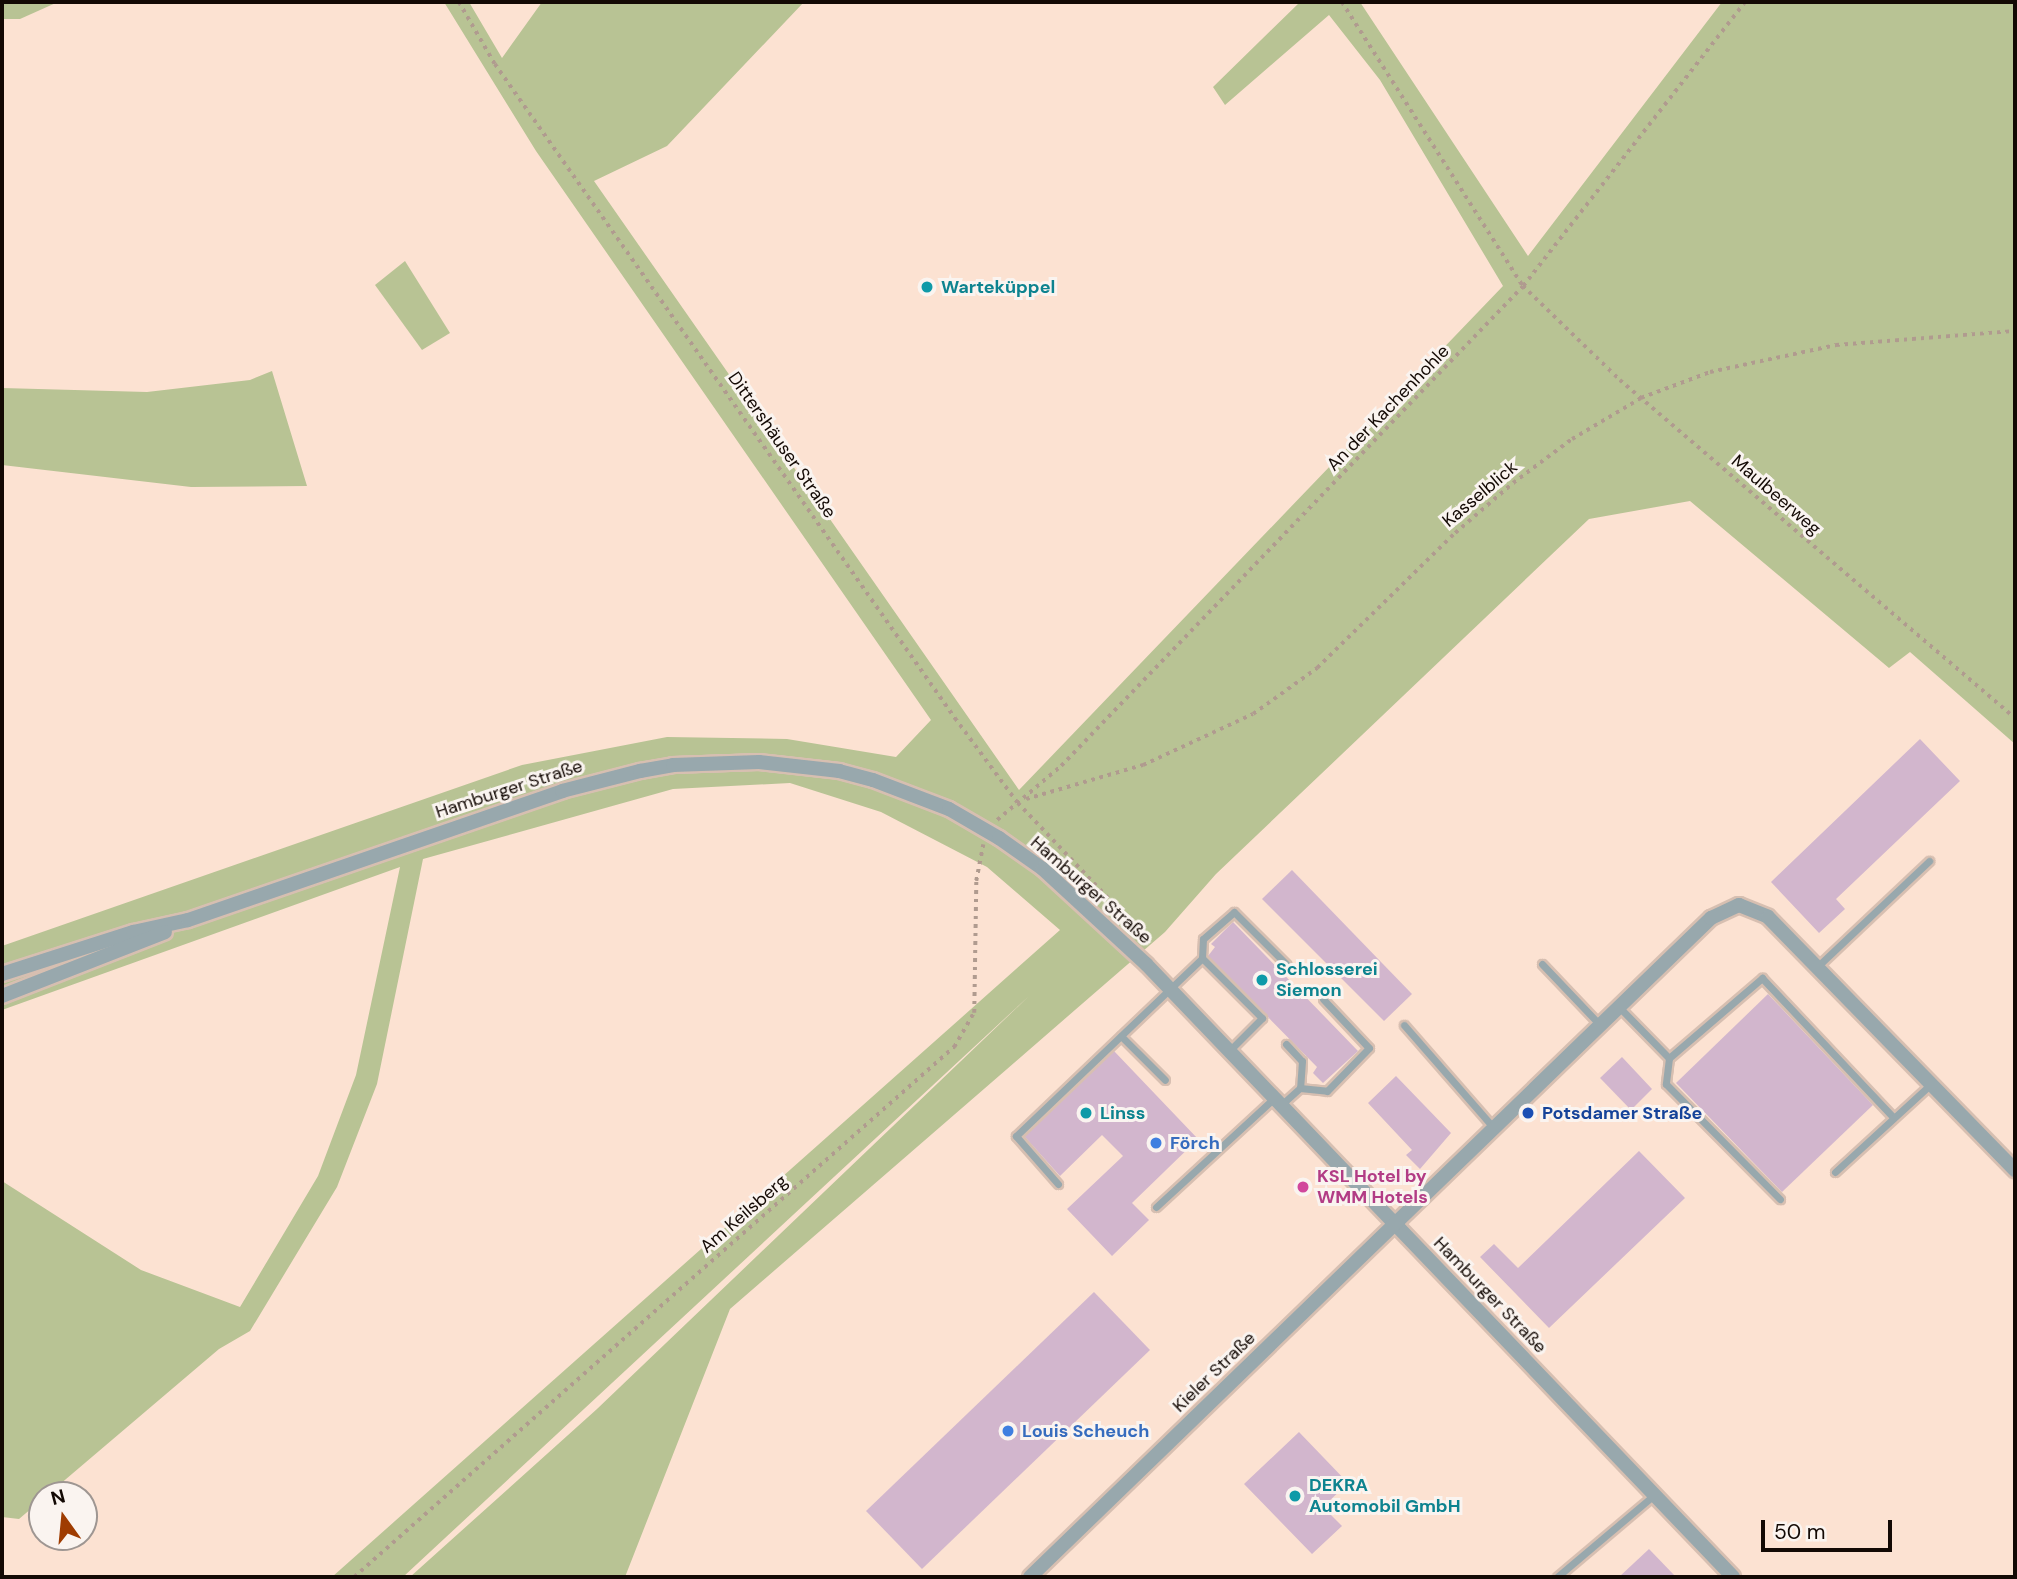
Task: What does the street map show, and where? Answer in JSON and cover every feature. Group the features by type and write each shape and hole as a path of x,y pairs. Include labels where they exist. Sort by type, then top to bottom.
{"street":[{"name":"Hamburger Straße","path":"2,975 133,932 188,920 562,790 673,765 759,762 839,771 906,792 988,831 1043,869 1169,989 1733,1577"},
{"path":"1395,1224 1711,918 1739,905 1768,917 2015,1170"},
{"path":"2,996 188,920"},
{"name":"Kieler Straße","path":"1030,1577 1395,1224"}],"lane":[{"path":"1818,966 1929,861"},
{"path":"1058,1184 1016,1136 1202,958 1203,939 1234,912 1286,964"},
{"path":"1202,958 1262,1018 1229,1051"},
{"path":"1542,964 1600,1025"},
{"path":"1780,1199 1666,1084 1669,1058 1762,978 1894,1118"},
{"path":"1156,1206 1278,1102 1300,1088 1327,1091 1370,1048 1323,999"},
{"path":"1619,1007 1669,1058"},
{"path":"1404,1025 1494,1128"},
{"path":"1122,1036 1165,1080"},
{"path":"1286,1044 1302,1061 1300,1088"},
{"path":"1835,1172 1932,1084"},
{"path":"1557,1577 1653,1496"}],"path":[{"name":"Dittershäuser Straße","path":"459,2 503,76 1018,803 1101,889"},
{"name":"Maulbeerweg","path":"1342,2 1523,286 1641,398 2015,718"},
{"name":"An der Kachenhohle","path":"1018,803 1070,757 1523,286 1745,2"},
{"name":"Kasselblick","path":"1018,803 1046,790 1143,765 1253,714 1317,668 1455,533 1513,483 1572,439 1641,398 1710,373 1836,345 2015,331"},
{"path":"988,831 1018,803"},
{"name":"Am Keilsberg","path":"354,1577 954,1047 974,1013 976,881 988,831"}],"green space":[{"path":"2,2 58,2 20,19 2,19"},
{"path":"444,2 469,2 502,58 542,2 804,2 667,146 594,181 1019,790 1503,286 1380,80 1329,15 1225,105 1213,87 1300,2 1360,2 1528,256 1722,2 2015,2 2015,744 1910,652 1889,668 1690,501 1589,519 1216,874 1165,932 730,1309 625,1577 410,1577 597,1409 1029,996 403,1577 332,1577 1060,930 987,867 881,812 790,783 673,789 423,859 377,1084 337,1187 250,1331 219,1349 64,1481 28,1481 28,1511 19,1519 2,1517 2,1181 141,1270 240,1307 318,1176 356,1075 400,867 2,1010 2,946 522,765 667,737 787,739 896,757 931,720 536,151"},
{"path":"405,261 450,333 422,350 375,285"},
{"path":"272,371 307,486 191,487 2,465 2,388 147,392 250,380"}],"building":[{"path":"1920,739 1960,781 1836,899 1845,909 1819,933 1771,882"},
{"path":"1292,870 1412,994 1384,1021 1262,899"},
{"path":"1233,922 1358,1051 1323,1083 1313,1073 1317,1067 1208,956 1215,947 1211,944"},
{"path":"1768,994 1873,1105 1782,1192 1676,1083"},
{"path":"1114,1051 1198,1139 1132,1203 1149,1220 1112,1256 1067,1209 1123,1156 1102,1135 1060,1176 1024,1136"},
{"path":"1622,1057 1652,1089 1631,1110 1600,1078"},
{"path":"1396,1076 1451,1133 1420,1169 1406,1155 1412,1150 1368,1103"},
{"path":"1639,1151 1685,1198 1549,1328 1480,1257 1494,1244 1518,1268"},
{"name":"Louis Scheuch","path":"1094,1292 1150,1350 922,1569 866,1511"},
{"name":"DEKRA Automobil GmbH","path":"1299,1432 1348,1483 1323,1507 1342,1526 1312,1554 1244,1484"},
{"path":"1649,1549 1676,1577 1619,1577"}],"place":[{"name":"Warteküppel","path":"927,287"},
{"name":"Schlosserei Siemon","path":"1262,980"},
{"name":"Linss","path":"1086,1113"},
{"name":"Potsdamer Straße","path":"1528,1113"},
{"name":"Förch","path":"1156,1143"},
{"name":"KSL Hotel by WMM Hotels","path":"1303,1187"},
{"name":"Louis Scheuch","path":"1008,1431"},
{"name":"DEKRA Automobil GmbH","path":"1295,1496"}]}
